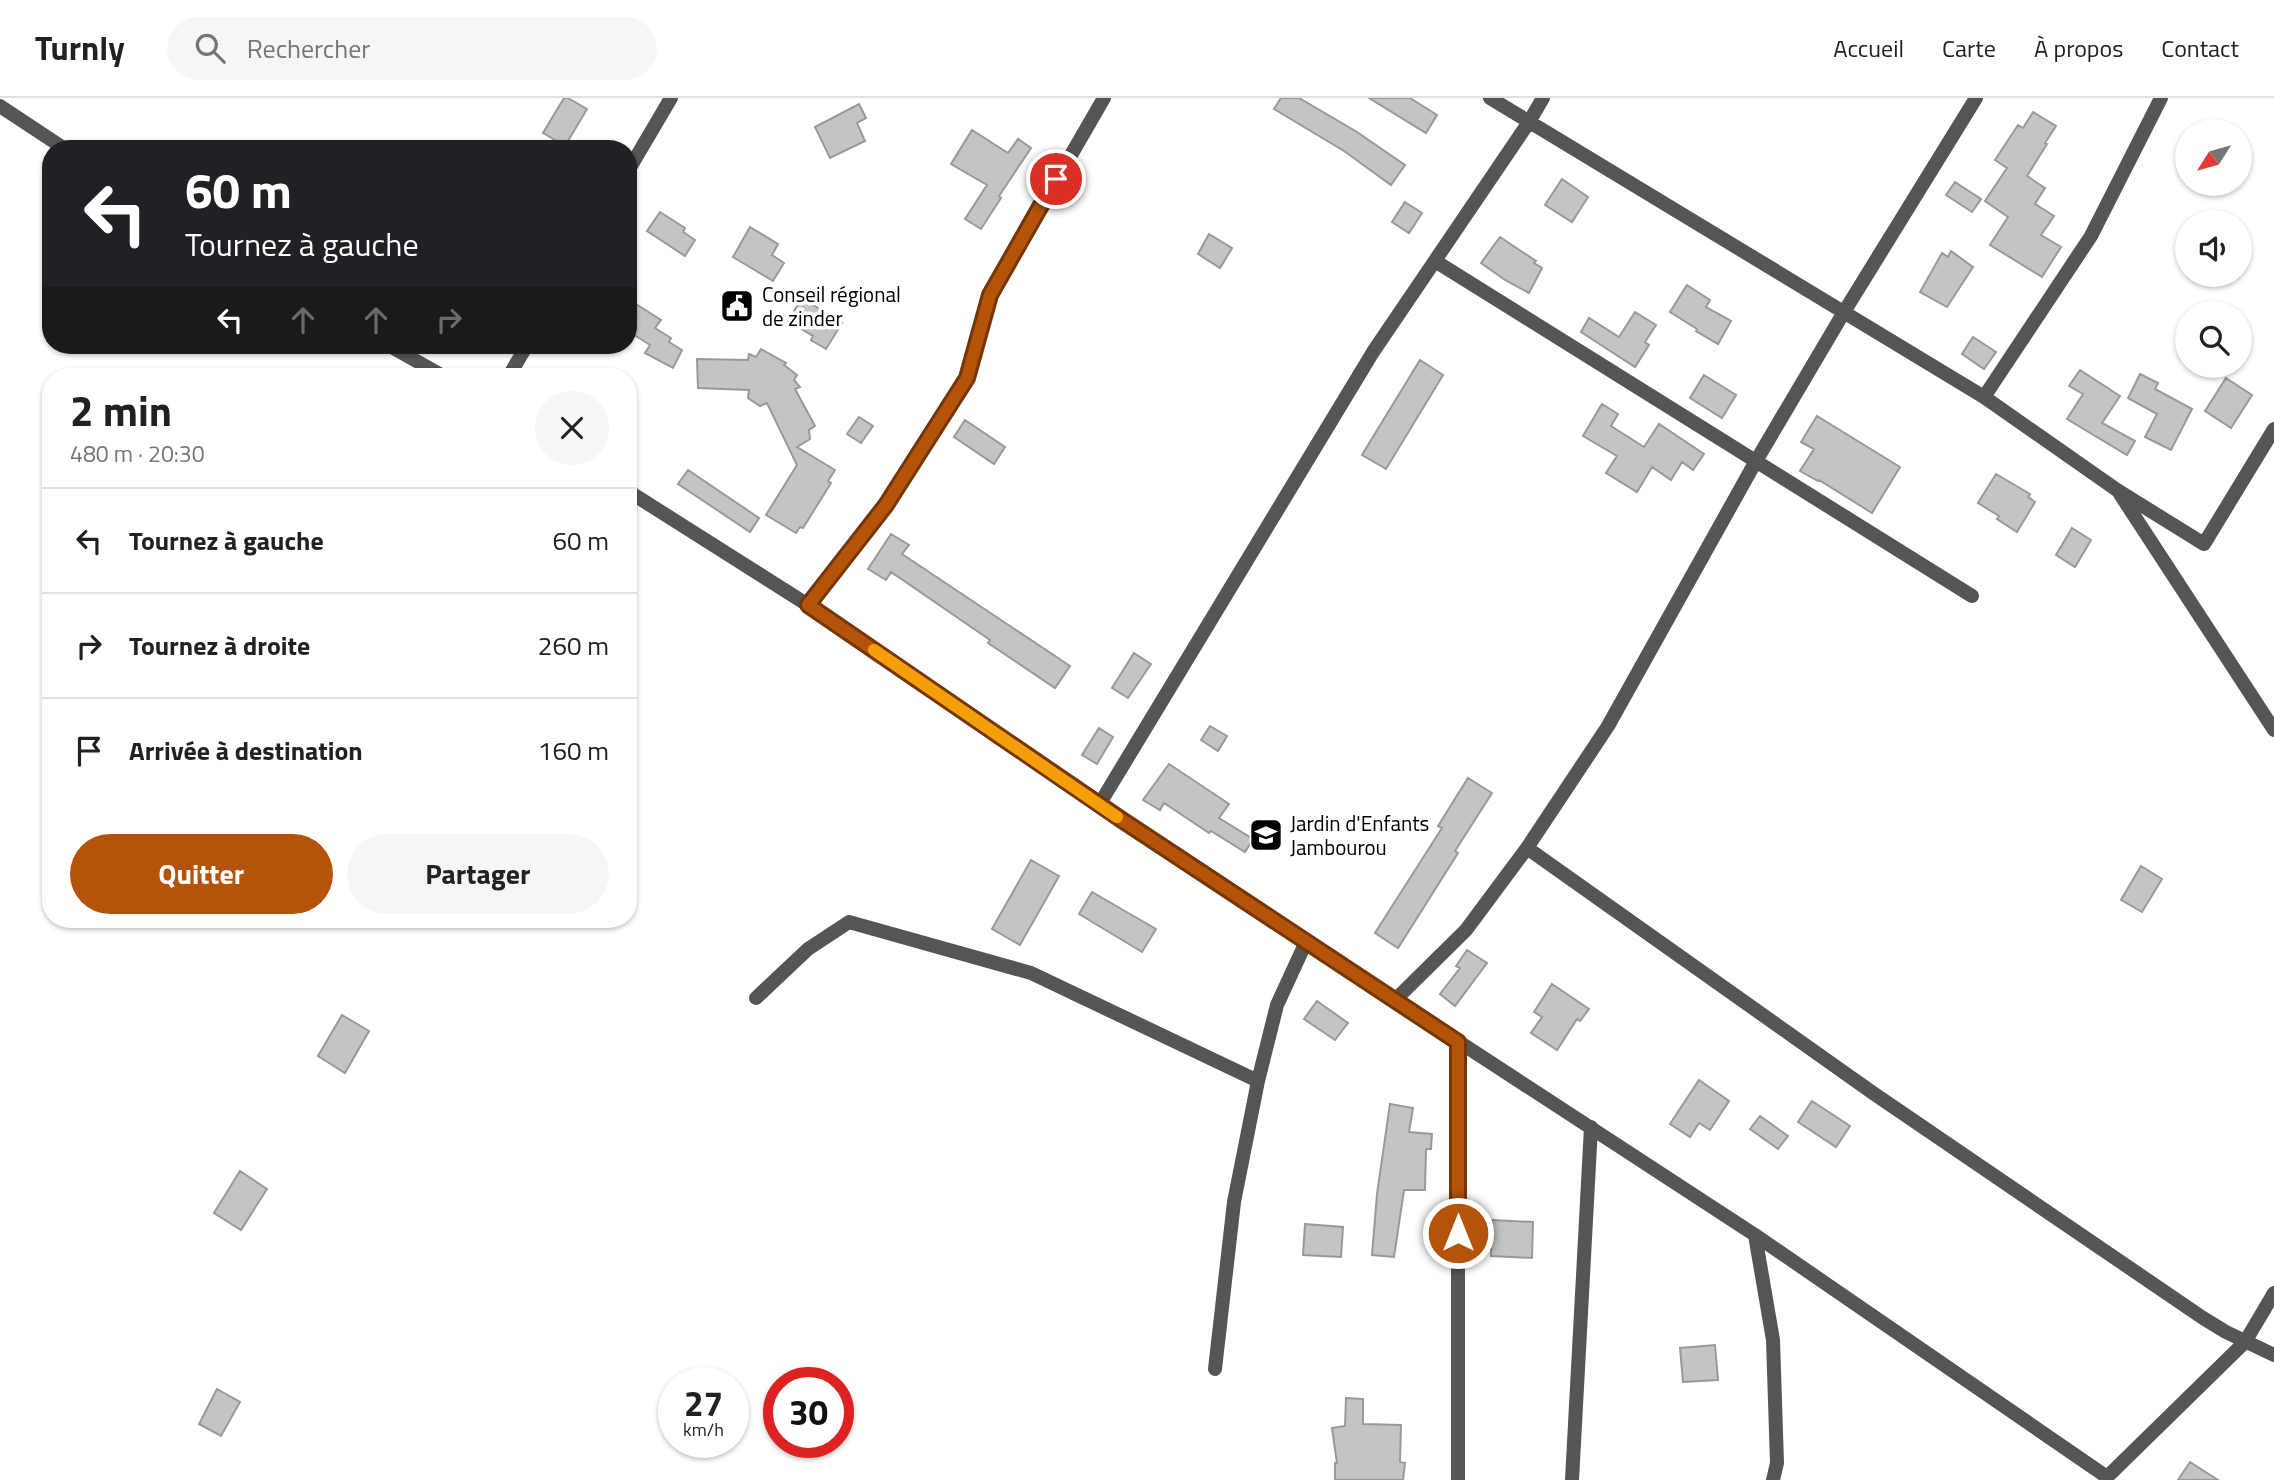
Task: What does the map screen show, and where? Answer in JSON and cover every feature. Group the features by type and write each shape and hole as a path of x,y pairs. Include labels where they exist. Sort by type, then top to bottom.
{"street":[{"path":"637,156 671,98"},
{"path":"808,605 886,505 967,378 990,295 1104,98"},
{"path":"1490,98 1984,397 2117,490 2204,544 2274,429"},
{"path":"1099,805 1373,352 1543,98"},
{"path":"1394,1001 1466,930 1527,848 1608,726 1756,461 1976,98"},
{"path":"1984,397 2091,236 2161,98"},
{"path":"0,106 51,140"},
{"path":"1435,261 1972,596"},
{"path":"404,354 429,368"},
{"path":"2117,490 2274,730"},
{"path":"637,497 808,605 1099,805 1394,1001 1755,1235 2103,1479 2245,1342 2274,1293"},
{"path":"1527,848 1873,1093 2203,1318 2274,1355"},
{"path":"756,998 808,948 849,922 1031,973 1258,1081"},
{"path":"1215,1369 1234,1202 1258,1081 1277,1005 1306,942"},
{"path":"1458,1042 1458,1480"},
{"path":"1572,1480 1591,1127"},
{"path":"1755,1235 1773,1340 1777,1463 1773,1480"}],"building":[{"path":"564,98 587,109 569,140 555,140 543,133"},
{"path":"1281,98 1299,98 1357,132 1405,165 1391,185 1344,151 1274,109"},
{"path":"1369,98 1410,98 1437,115 1426,133"},
{"path":"859,104 866,118 857,123 865,141 830,158 815,127"},
{"path":"2033,112 2056,126 2027,176 2045,188 2035,204 2054,216 2041,235 2061,247 2042,277 1990,245 2008,217 1985,201 2007,168 1995,160 2018,125 2023,128"},
{"path":"972,130 1008,153 1018,139 1031,148 981,229 965,219 987,185 951,164"},
{"path":"1562,179 1588,197 1572,222 1545,205"},
{"path":"1955,182 1981,199 1972,212 1946,195"},
{"path":"1405,202 1422,213 1409,233 1392,222"},
{"path":"660,212 685,228 683,232 695,240 685,256 647,231"},
{"path":"750,227 778,244 772,255 784,263 773,281 733,257"},
{"path":"1209,234 1232,248 1220,268 1198,254"},
{"path":"1500,237 1542,268 1529,293 1481,263"},
{"path":"1951,251 1973,267 1947,307 1920,292 1942,253 1948,257"},
{"path":"1687,285 1710,300 1706,307 1731,321 1718,344 1670,312"},
{"path":"802,298 842,323 826,349 811,340 813,336 788,321"},
{"path":"637,305 661,320 655,328 671,338 669,342 682,350 673,368 645,353 650,345 637,337"},
{"path":"1635,312 1656,325 1645,342 1649,345 1635,367 1581,332 1589,318 1619,337"},
{"path":"1973,337 1996,352 1984,369 1962,354"},
{"path":"761,349 786,363 784,365 797,375 794,380 800,387 795,389 815,426 809,430 810,439 797,447 835,470 828,481 831,483 803,528 800,527 796,533 766,515 797,465 767,403 760,406 748,398 749,390 698,388 697,359 748,360 749,354 756,357"},
{"path":"1420,360 1443,375 1386,469 1362,455"},
{"path":"2080,370 2120,396 2102,423 2135,441 2127,455 2067,419 2083,394 2069,386"},
{"path":"2140,374 2158,383 2155,389 2192,409 2171,450 2145,437 2157,414 2128,398"},
{"path":"1704,375 1736,395 1722,418 1690,398"},
{"path":"2226,378 2252,395 2231,428 2205,411"},
{"path":"1602,404 1618,414 1611,426 1644,447 1659,424 1704,454 1693,470 1682,462 1671,480 1652,467 1637,492 1606,473 1617,456 1583,436"},
{"path":"1817,416 1900,467 1872,513 1800,471 1814,449 1801,442"},
{"path":"859,417 873,426 861,443 847,434"},
{"path":"965,420 1005,447 994,464 954,437"},
{"path":"688,470 759,518 750,532 678,484"},
{"path":"1996,474 2030,494 2028,497 2035,502 2017,532 1978,503"},
{"path":"2072,528 2091,540 2075,567 2056,555"},
{"path":"891,534 909,545 902,554 1070,666 1055,688 891,572 886,580 868,569"},
{"path":"1134,653 1151,664 1128,698 1112,688"},
{"path":"1210,726 1227,736 1218,751 1201,740"},
{"path":"1099,728 1113,737 1097,764 1082,755"},
{"path":"1169,764 1229,804 1219,818 1253,839 1245,852 1211,831 1209,833 1164,803 1160,810 1143,800"},
{"path":"1468,778 1492,793 1398,948 1375,933 1442,828 1438,826"},
{"path":"1031,860 1059,876 1020,945 992,929"},
{"path":"2141,866 2162,879 2142,912 2121,900"},
{"path":"1092,892 1156,929 1142,952 1079,914"},
{"path":"1467,950 1487,963 1455,1006 1440,994 1460,968 1456,966"},
{"path":"1552,984 1589,1009 1580,1021 1577,1019 1557,1050 1531,1033 1542,1017 1534,1012"},
{"path":"1317,1001 1348,1023 1335,1040 1304,1019"},
{"path":"342,1015 369,1031 345,1073 318,1056"},
{"path":"1699,1080 1729,1101 1710,1130 1699,1123 1690,1137 1670,1124"},
{"path":"1812,1101 1850,1126 1836,1147 1798,1122"},
{"path":"1390,1104 1413,1108 1409,1132 1432,1134 1431,1149 1426,1149 1425,1190 1404,1190 1394,1257 1372,1255 1377,1194"},
{"path":"1760,1116 1788,1136 1778,1149 1750,1129"},
{"path":"240,1171 267,1189 241,1230 214,1213"},
{"path":"1492,1220 1533,1222 1532,1258 1491,1256"},
{"path":"1305,1224 1343,1227 1341,1257 1303,1255"},
{"path":"1715,1345 1718,1380 1683,1382 1680,1348"},
{"path":"217,1389 240,1402 221,1436 199,1424"},
{"path":"1346,1398 1363,1399 1363,1424 1401,1425 1400,1462 1405,1463 1403,1480 1335,1480 1337,1463 1332,1428 1345,1426"},
{"path":"2190,1462 2218,1480 2178,1480"}],"slow traffic":[{"path":"874,650 1117,817"}],"place":[{"name":"Conseil régional de zinder","path":"737,306"},
{"name":"Jardin d'Enfants Jambourou","path":"1266,835"}],"route":[{"path":"1056,179 990,295 967,378 886,505 808,605 1122,820 1458,1042 1458,1233"}]}
